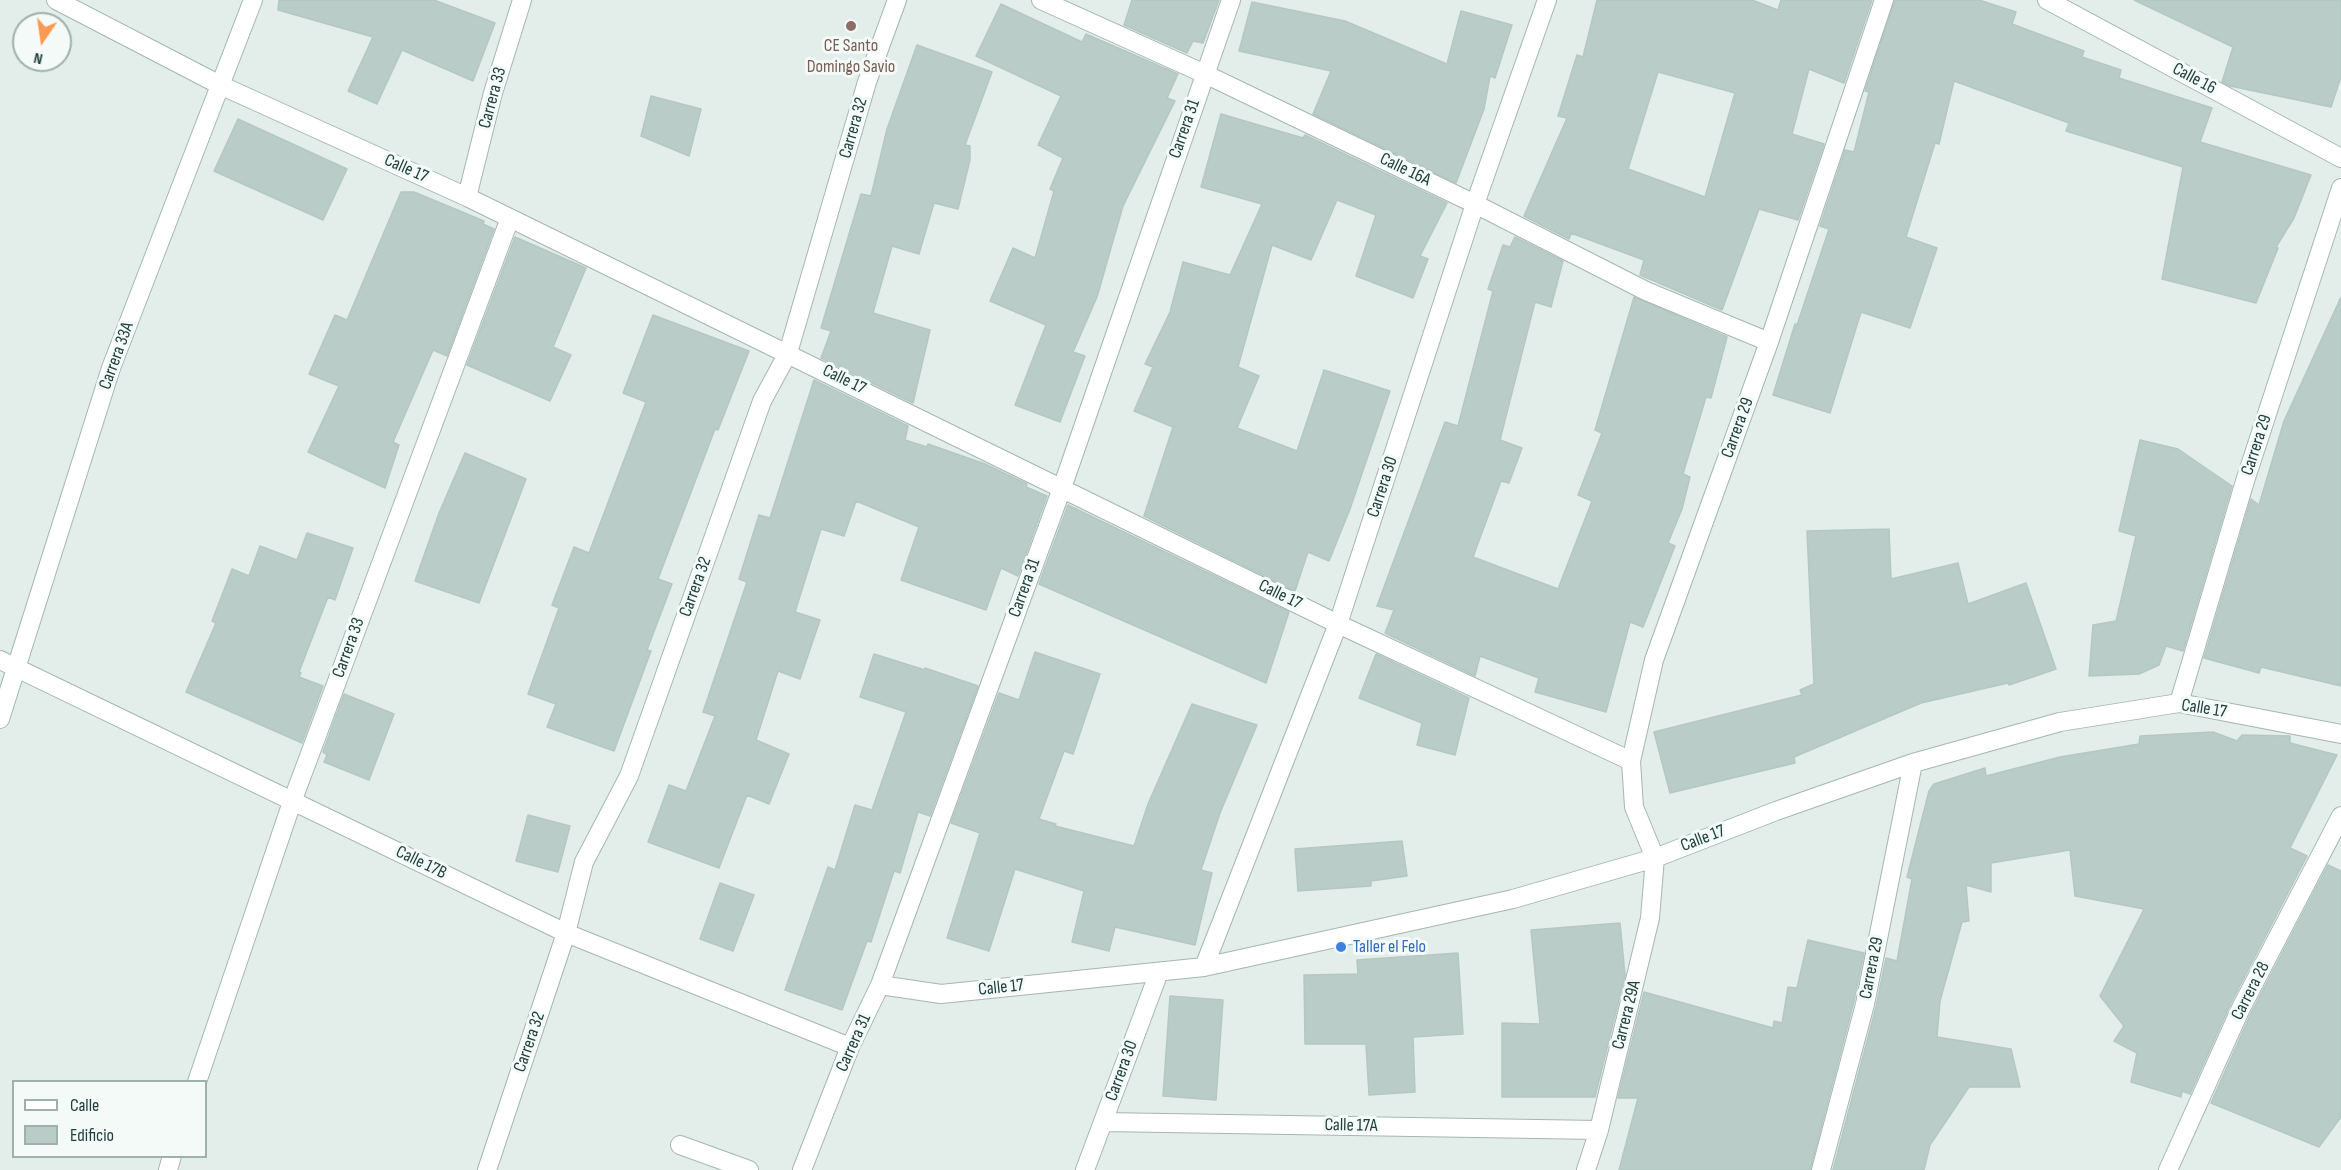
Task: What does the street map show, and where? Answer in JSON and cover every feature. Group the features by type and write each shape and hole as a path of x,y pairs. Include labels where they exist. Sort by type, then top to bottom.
{"street":[{"name":"Calle 17","path":"57,0 220,85 467,197 1338,624 1631,761"},
{"name":"Carrera 33A","path":"0,719 111,368 253,0"},
{"name":"Carrera 33","path":"467,197 493,93 522,0"},
{"name":"Carrera 32","path":"487,1170 566,933 584,862 629,776 762,401 788,353 867,82 897,0"},
{"name":"Calle 16A","path":"1041,0 1205,74 1475,204 1646,291 1769,342"},
{"name":"Carrera 31","path":"802,1170 850,1047 880,985 1062,488 1231,0"},
{"name":"Carrera 30","path":"1204,968 1338,624 1475,204 1547,0"},
{"name":"Carrera 29","path":"1655,858 1634,807 1631,761 1654,660 1769,342 1884,0"},
{"name":"Calle 16","path":"2047,0 2341,158"},
{"name":"Carrera 29","path":"2178,703 2245,481 2341,188"},
{"name":"Carrera 33","path":"198,1080 292,802 510,218"},
{"name":"Calle 17B","path":"0,660 566,933 850,1047"},
{"name":"Calle 17","path":"880,985 941,994 1204,968 1513,899 1655,858 1776,811 1913,763 2060,722 2178,703 2341,735"},
{"name":"Carrera 29","path":"1821,1170 1865,1004 1913,763"},
{"name":"Carrera 28","path":"2168,1170 2241,1008 2341,816"},
{"name":"Carrera 29A","path":"1586,1170 1599,1130 1650,918 1655,858"},
{"name":"Carrera 30","path":"1085,1170 1159,972"},
{"name":"Calle 17A","path":"1103,1122 1599,1130"},
{"path":"680,1145 749,1170"}],"building":[{"path":"279,0 434,0 495,23 473,81 402,50 377,104 348,91 373,37 278,10"},
{"path":"1132,0 1219,0 1203,43 1193,41 1187,53 1124,25"},
{"path":"1597,0 1752,0 1778,10 1781,0 1872,0 1844,83 1809,69 1792,134 1824,144 1798,220 1759,209 1722,310 1640,275 1644,260 1571,233 1569,239 1524,216 1567,118 1558,116 1577,55 1583,57","holes":["1658,72 1735,93 1705,197 1628,169"]},
{"path":"1895,0 1979,0 2016,12 2012,24 2084,51 2082,57 2121,70 2119,78 2212,108 2200,142 2311,175 2294,218 2276,247 2278,248 2256,303 2162,279 2183,167 2066,131 2069,123 1954,81 1939,144 1935,143 1906,237 1937,248 1910,328 1861,312 1830,413 1773,395 1795,324 1797,325 1829,229 1820,226 1845,150 1854,152 1869,92 1865,91"},
{"path":"2134,0 2341,0 2341,77 2331,107 2230,86 2222,82 2233,47"},
{"path":"1252,2 1345,21 1447,64 1461,11 1512,25 1495,78 1490,76 1484,109 1456,183 1313,114 1331,71 1239,51"},
{"path":"1001,4 1082,42 1086,34 1178,74 1167,98 1175,101 1123,206 1097,297 1073,352 1085,356 1060,422 1015,405 1046,325 990,301 1013,248 1035,258 1054,191 1050,189 1063,158 1038,145 1061,96 976,56"},
{"path":"917,45 992,72 965,145 970,146 970,160 958,209 934,203 919,254 892,246 873,313 930,330 913,403 821,358 831,331 821,328 861,194 871,196 887,129"},
{"path":"651,96 701,109 689,156 641,136"},
{"path":"1221,114 1303,138 1305,135 1447,203 1420,256 1428,259 1413,298 1356,276 1376,215 1337,200 1311,260 1272,245 1238,367 1259,376 1237,428 1297,451 1324,370 1390,391 1350,509 1329,561 1308,552 1295,591 1144,516 1173,427 1134,411 1153,367 1145,364 1170,312 1183,262 1230,275 1262,204 1201,187"},
{"path":"238,119 347,169 323,220 214,171"},
{"path":"401,192 414,192 484,221 483,224 494,229 447,356 433,350 393,442 399,445 385,488 308,452 339,386 309,374 335,315 347,320"},
{"path":"515,237 586,268 553,347 571,355 550,401 467,365"},
{"path":"1515,237 1563,261 1551,307 1535,302 1500,440 1522,448 1509,483 1501,481 1473,557 1558,589 1592,501 1578,495 1602,433 1595,430 1634,297 1727,337 1711,398 1706,397 1683,474 1690,477 1682,509 1668,543 1675,546 1643,627 1630,622 1606,712 1535,692 1539,678 1480,656 1475,676 1385,633 1394,610 1377,606 1445,422 1458,426 1493,291 1488,289 1503,245 1510,247"},
{"path":"2341,297 2341,686 2261,667 2259,673 2204,658 2251,499 2259,505 2284,421"},
{"path":"653,315 749,351 718,430 715,429 658,579 672,584 647,650 651,651 614,751 547,727 556,704 528,694 559,608 552,605 574,547 589,553 646,402 623,393"},
{"path":"814,380 908,426 905,440 927,447 928,444 985,464 1047,496 1018,576 1001,568 986,610 901,580 919,527 856,501 844,536 821,529 795,612 820,620 800,679 778,671 756,740 789,754 769,804 747,795 719,868 648,842 669,785 686,791 715,716 703,712 747,582 739,579 759,515 770,518"},
{"path":"2140,440 2178,449 2232,486 2183,651 2166,646 2159,665 2139,674 2089,676 2093,625 2116,621 2136,536 2119,531"},
{"path":"465,453 526,479 479,603 415,581 439,513"},
{"path":"1068,505 1289,612 1266,683 1039,584"},
{"path":"1889,529 1891,579 1958,563 1968,604 2026,583 2056,669 2009,685 2008,683 1921,703 1794,757 1795,763 1670,793 1654,732 1802,695 1800,690 1814,684 1807,531"},
{"path":"307,533 353,548 335,600 328,597 299,672 301,673 299,677 323,686 302,743 186,692 216,623 212,621 232,569 249,576 260,546 297,560"},
{"path":"1035,652 1100,674 1073,754 1064,751 1039,819 1056,824 1055,826 1134,846 1148,804 1192,704 1257,725 1220,813 1201,870 1212,873 1195,945 1115,927 1109,951 1072,942 1084,891 1015,869 989,951 947,938 980,833 951,823 999,693 1019,700"},
{"path":"874,654 978,686 930,816 918,812 900,873 894,871 871,942 867,941 842,1010 785,990 828,867 835,870 855,805 872,810 906,712 860,697"},
{"path":"1376,654 1469,698 1455,755 1417,745 1422,723 1359,698"},
{"path":"344,694 394,714 369,780 324,762 327,755 323,752"},
{"path":"2213,732 2237,741 2242,735 2290,736 2290,743 2337,755 2290,848 2307,856 2231,1003 2190,1094 2182,1091 2181,1097 2131,1082 2137,1053 2114,1041 2124,1026 2100,996 2144,909 2075,896 2070,850 1991,863 1991,892 1966,885 1969,921 1962,922 1940,1001 1937,1037 2011,1049 2020,1087 1969,1087 1930,1145 1924,1170 1833,1170 1876,1007 1886,958 1897,961 1912,879 1907,877 1929,791 1934,784 1985,768 1986,776 2060,757 2139,744 2140,736"},
{"path":"528,815 570,826 558,872 516,861"},
{"path":"1402,841 1407,876 1371,881 1371,886 1298,891 1295,849"},
{"path":"2328,865 2341,871 2341,1117 2319,1147 2211,1103 2251,1013"},
{"path":"720,883 754,895 733,951 700,939"},
{"path":"1620,923 1625,975 1595,1097 1502,1097 1502,1023 1540,1024 1531,930"},
{"path":"1808,940 1864,953 1854,1001 1810,1170 1619,1170 1638,1098 1618,1098 1644,992 1773,1028 1774,1021 1782,1023 1788,987 1797,988"},
{"path":"1458,953 1463,1034 1413,1037 1415,1092 1369,1095 1366,1044 1305,1044 1304,975 1358,974 1357,960"},
{"path":"1170,996 1223,1000 1216,1100 1163,1096"}],"place":[{"name":"CE Santo Domingo Savio","path":"851,26"},
{"name":"Taller el Felo","path":"1341,947"}]}
